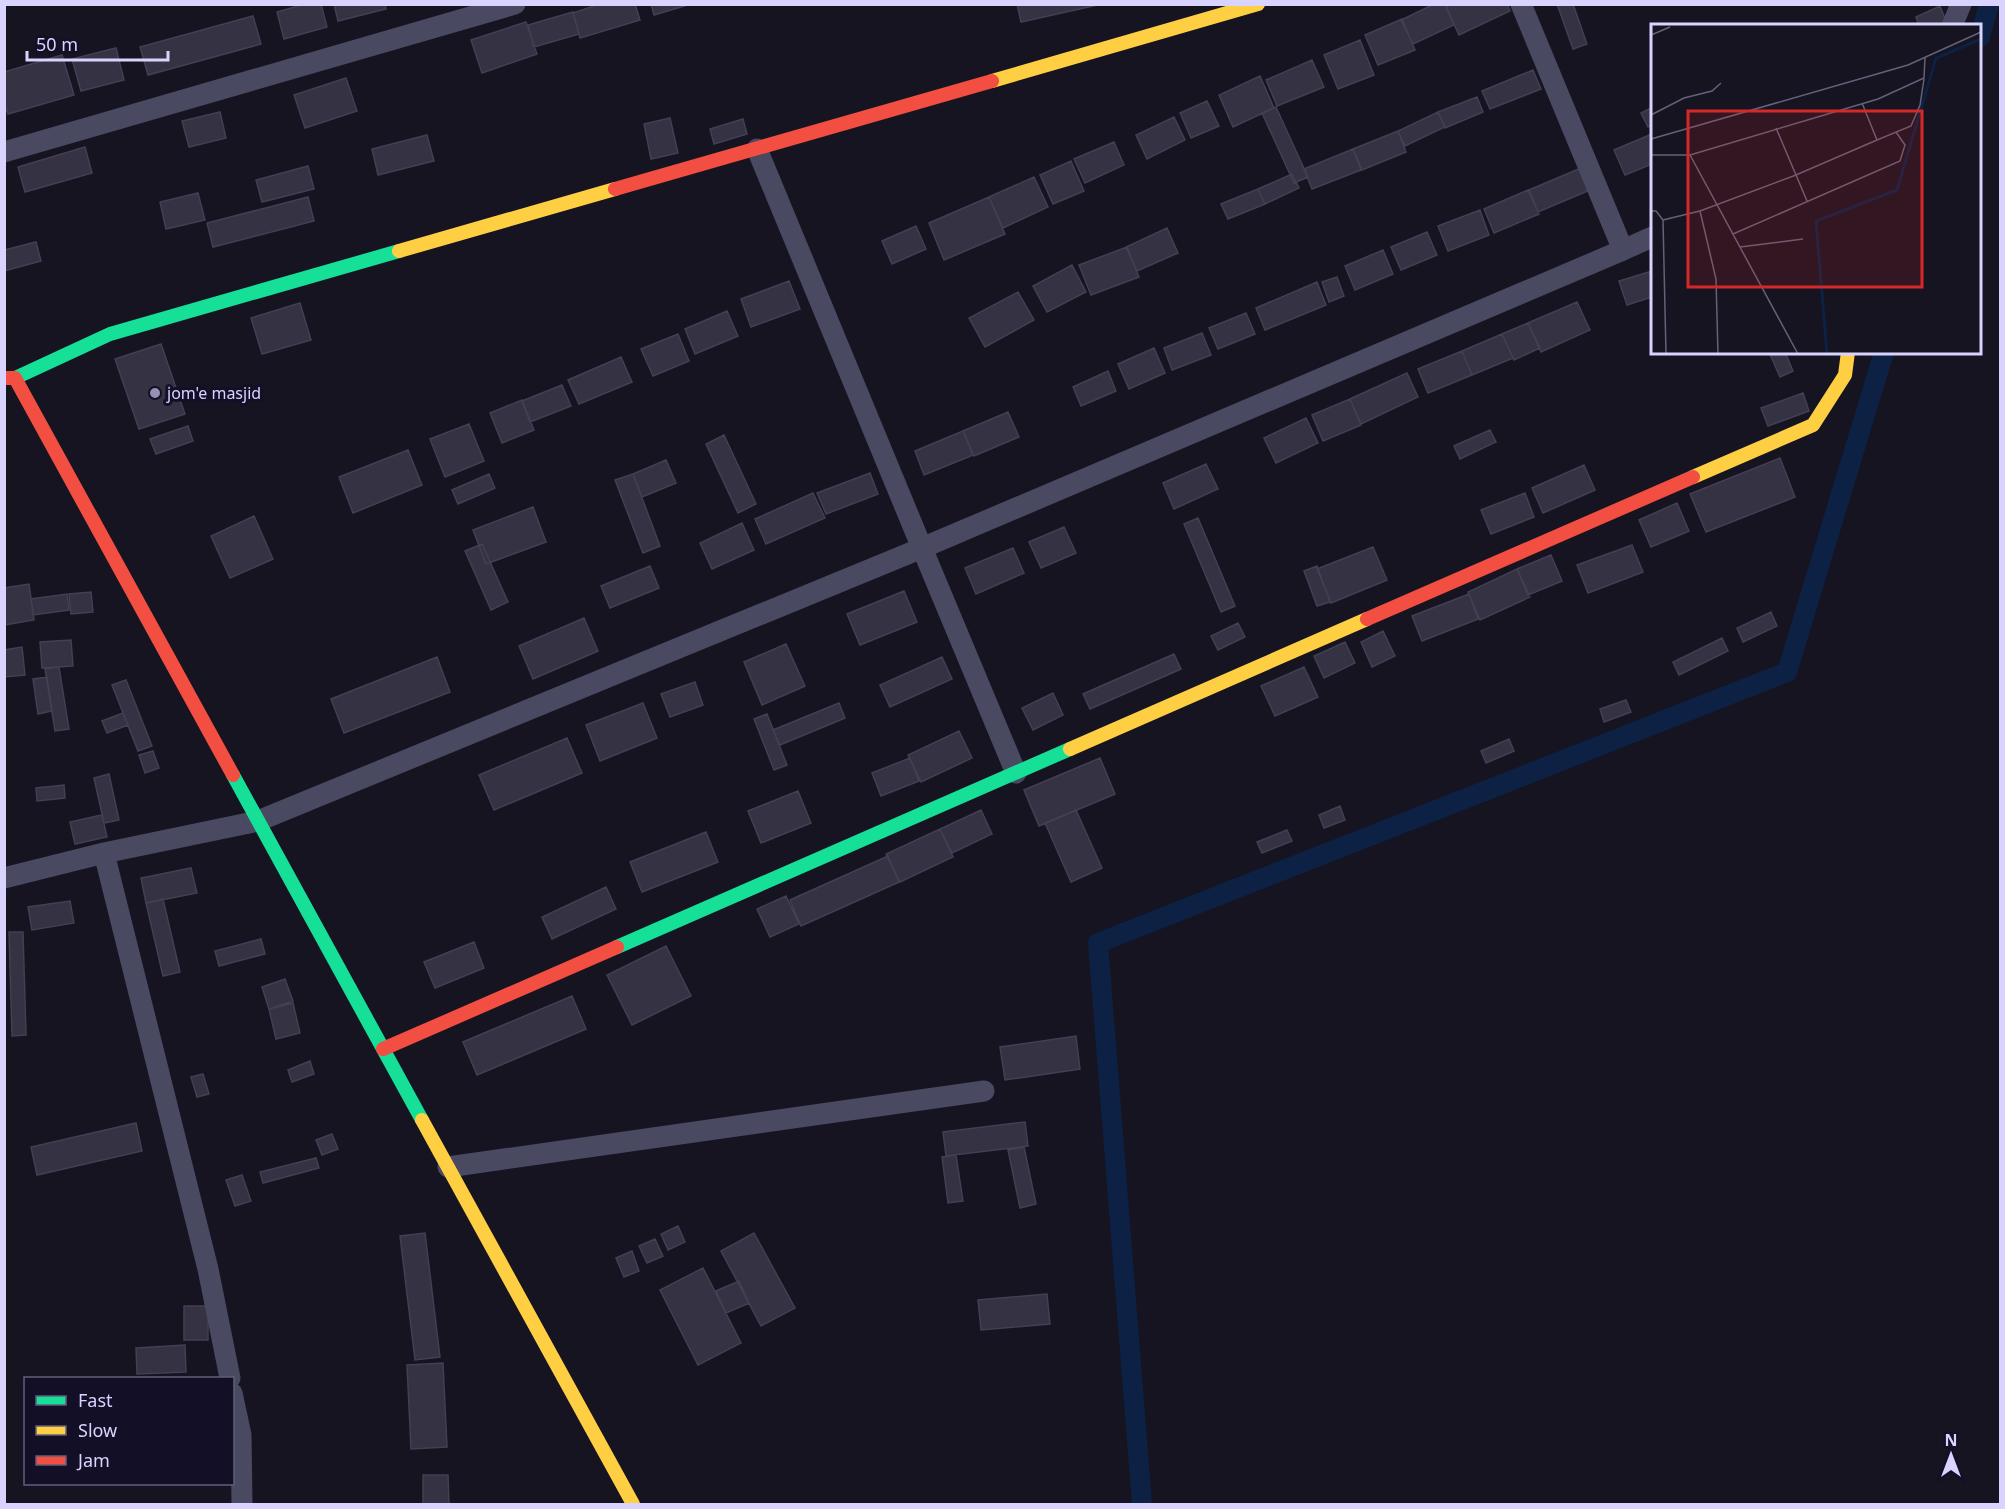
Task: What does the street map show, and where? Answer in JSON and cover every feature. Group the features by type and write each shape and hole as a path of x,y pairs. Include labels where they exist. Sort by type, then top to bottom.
{"street":[{"path":"4,152 514,4"},
{"path":"633,1504 258,821 10,378 110,334 1258,4"},
{"path":"1521,4 1623,250"},
{"path":"1953,24 1961,4"},
{"path":"757,149 1016,773"},
{"path":"4,878 258,821 922,548 1651,238"},
{"path":"383,1050 1813,425 1845,375 1848,354"},
{"path":"104,854 208,1269 230,1377"},
{"path":"448,1167 984,1091"},
{"path":"234,1402 241,1435 242,1504"}],"building":[{"path":"305,4 321,4 327,27 284,39 277,12"},
{"path":"334,4 385,4 386,9 338,21"},
{"path":"600,4 635,4 640,20 580,38 573,13"},
{"path":"651,4 691,4 654,15"},
{"path":"1017,4 1102,4 1021,22"},
{"path":"1434,4 1445,4 1454,25 1413,44 1401,20"},
{"path":"1451,4 1507,4 1510,11 1459,35 1446,7"},
{"path":"1557,4 1573,4 1587,44 1573,49"},
{"path":"1940,6 1947,24 1918,24 1916,17"},
{"path":"573,12 579,34 534,47 528,25"},
{"path":"253,16 261,44 148,75 140,47"},
{"path":"1402,19 1415,50 1378,65 1365,35"},
{"path":"526,22 537,54 482,73 471,40"},
{"path":"1360,40 1374,75 1338,89 1324,55"},
{"path":"116,48 124,80 81,91 72,59"},
{"path":"62,55 74,95 8,114 4,101 4,72"},
{"path":"1312,60 1324,87 1277,106 1266,80"},
{"path":"1533,70 1541,89 1490,109 1482,91"},
{"path":"1260,76 1274,108 1233,127 1219,95"},
{"path":"346,78 357,111 305,128 294,95"},
{"path":"1477,97 1483,112 1445,128 1438,112"},
{"path":"1207,101 1219,126 1191,138 1180,113"},
{"path":"1276,107 1308,177 1294,183 1262,113"},
{"path":"1651,108 1651,126 1648,127 1641,113"},
{"path":"220,112 226,138 189,147 182,121"},
{"path":"1438,112 1445,127 1405,146 1398,131"},
{"path":"1174,117 1185,140 1147,159 1136,135"},
{"path":"670,118 678,153 651,159 644,124"},
{"path":"743,119 747,134 714,144 710,129"},
{"path":"1398,131 1406,152 1362,170 1353,149"},
{"path":"1651,134 1651,164 1625,175 1614,150"},
{"path":"427,135 434,161 378,175 372,149"},
{"path":"1114,142 1124,165 1085,183 1074,159"},
{"path":"85,147 92,173 25,192 18,167"},
{"path":"1353,149 1361,170 1312,189 1304,169"},
{"path":"1071,161 1084,191 1053,204 1040,175"},
{"path":"1588,165 1597,187 1538,212 1529,190"},
{"path":"308,166 314,189 262,202 256,180"},
{"path":"1292,174 1299,188 1265,204 1258,189"},
{"path":"1034,177 1048,207 1003,228 989,197"},
{"path":"1258,189 1265,204 1228,219 1221,204"},
{"path":"1528,190 1539,214 1494,233 1484,209"},
{"path":"198,193 205,220 166,229 160,202"},
{"path":"308,197 314,221 213,247 207,223"},
{"path":"989,197 1005,234 944,260 929,223"},
{"path":"1480,210 1489,235 1448,251 1438,226"},
{"path":"916,226 926,249 892,264 882,241"},
{"path":"1167,228 1178,253 1137,271 1126,247"},
{"path":"1427,232 1437,255 1401,270 1391,247"},
{"path":"36,242 41,261 4,271 4,250"},
{"path":"1127,247 1139,277 1091,295 1079,265"},
{"path":"1383,250 1393,274 1355,290 1345,266"},
{"path":"1072,265 1086,292 1047,312 1033,286"},
{"path":"1651,271 1651,297 1627,305 1619,281"},
{"path":"1337,277 1344,296 1329,302 1322,282"},
{"path":"789,281 800,309 751,327 741,299"},
{"path":"1317,282 1326,305 1265,330 1256,308"},
{"path":"1018,292 1034,320 985,347 969,318"},
{"path":"1577,302 1590,330 1541,352 1528,323"},
{"path":"300,303 311,340 262,354 251,318"},
{"path":"727,311 738,336 695,354 685,329"},
{"path":"1246,313 1255,334 1218,349 1209,328"},
{"path":"1528,323 1540,348 1514,360 1502,334"},
{"path":"1202,333 1211,355 1172,370 1164,348"},
{"path":"678,334 689,361 653,376 641,349"},
{"path":"1502,334 1513,358 1472,375 1462,351"},
{"path":"161,344 185,414 139,429 115,359"},
{"path":"1154,348 1165,373 1129,389 1118,364"},
{"path":"1462,351 1472,375 1428,393 1418,369"},
{"path":"1770,354 1786,354 1793,371 1780,377"},
{"path":"621,357 632,382 579,404 568,380"},
{"path":"1108,371 1116,391 1081,406 1073,387"},
{"path":"1407,373 1418,397 1361,424 1350,399"},
{"path":"562,385 571,406 530,422 522,401"},
{"path":"1803,393 1809,411 1768,426 1761,408"},
{"path":"1350,399 1361,425 1323,441 1312,415"},
{"path":"522,400 534,430 502,443 490,413"},
{"path":"1008,412 1019,437 974,456 963,431"},
{"path":"1306,418 1318,443 1276,463 1264,438"},
{"path":"469,424 484,461 445,477 430,439"},
{"path":"188,426 193,441 156,454 150,439"},
{"path":"1490,430 1496,442 1460,459 1454,446"},
{"path":"963,431 973,455 924,475 915,451"},
{"path":"724,435 756,504 738,513 706,444"},
{"path":"408,450 422,485 353,513 339,477"},
{"path":"1780,458 1795,497 1706,532 1690,494"},
{"path":"666,460 676,483 642,497 633,474"},
{"path":"1206,464 1218,489 1174,509 1163,483"},
{"path":"1584,465 1595,490 1543,513 1532,488"},
{"path":"870,473 878,494 826,514 817,493"},
{"path":"489,474 495,488 458,504 452,490"},
{"path":"633,474 660,546 643,553 615,480"},
{"path":"813,493 825,518 766,544 755,519"},
{"path":"1525,493 1534,517 1491,534 1481,510"},
{"path":"1677,503 1689,531 1651,547 1639,520"},
{"path":"533,507 546,542 486,564 473,530"},
{"path":"254,516 273,559 230,578 211,536"},
{"path":"1198,518 1235,606 1221,612 1184,524"},
{"path":"742,523 754,550 712,569 700,543"},
{"path":"1064,527 1076,553 1041,568 1029,542"},
{"path":"482,544 508,602 491,610 465,551"},
{"path":"1632,545 1643,572 1588,593 1577,565"},
{"path":"1373,547 1387,580 1331,603 1317,569"},
{"path":"1013,548 1024,573 976,594 965,568"},
{"path":"1551,555 1562,581 1528,595 1517,569"},
{"path":"650,566 659,588 610,608 601,586"},
{"path":"1317,566 1330,602 1317,606 1304,571"},
{"path":"1517,569 1530,597 1480,620 1468,592"},
{"path":"29,584 34,620 4,625 4,588"},
{"path":"904,591 917,622 860,645 847,614"},
{"path":"91,592 93,612 71,614 69,594"},
{"path":"67,594 69,610 33,615 31,599"},
{"path":"1469,594 1478,619 1422,641 1412,616"},
{"path":"1771,612 1777,626 1743,642 1737,628"},
{"path":"584,618 598,651 533,679 519,646"},
{"path":"1238,623 1245,637 1218,650 1211,636"},
{"path":"1383,631 1395,656 1372,667 1361,642"},
{"path":"1722,638 1728,651 1679,675 1673,662"},
{"path":"71,640 73,666 42,668 40,642"},
{"path":"1345,642 1355,663 1324,678 1314,656"},
{"path":"786,644 805,686 762,705 744,662"},
{"path":"22,647 25,675 4,677 4,650"},
{"path":"1174,654 1181,669 1090,709 1083,694"},
{"path":"437,657 450,692 344,733 331,699"},
{"path":"942,657 952,679 890,707 880,685"},
{"path":"59,667 69,729 55,731 45,669"},
{"path":"1304,667 1318,697 1275,716 1261,686"},
{"path":"47,677 52,711 38,714 33,679"},
{"path":"126,680 152,746 138,751 112,685"},
{"path":"695,682 703,705 670,717 661,694"},
{"path":"1053,693 1063,715 1033,730 1022,708"},
{"path":"1626,700 1631,712 1604,722 1600,709"},
{"path":"643,703 657,738 600,761 586,725"},
{"path":"839,703 845,718 780,745 773,730"},
{"path":"123,713 128,725 107,733 102,721"},
{"path":"767,714 787,765 774,770 754,719"},
{"path":"959,731 972,758 921,782 908,755"},
{"path":"567,738 582,773 494,810 479,775"},
{"path":"1509,739 1514,751 1486,763 1481,751"},
{"path":"153,751 159,768 145,773 139,755"},
{"path":"910,758 919,781 881,796 872,773"},
{"path":"1100,758 1115,794 1039,826 1024,790"},
{"path":"109,774 119,820 104,823 94,778"},
{"path":"64,785 65,798 37,801 36,788"},
{"path":"798,791 811,823 761,843 748,811"},
{"path":"1340,806 1345,820 1324,828 1319,815"},
{"path":"981,810 992,834 952,853 940,829"},
{"path":"1076,810 1102,868 1071,882 1045,823"},
{"path":"102,815 107,837 75,844 70,822"},
{"path":"940,829 953,857 900,882 886,854"},
{"path":"1287,830 1292,841 1262,853 1257,842"},
{"path":"706,832 718,862 642,892 630,862"},
{"path":"888,856 899,882 801,926 790,900"},
{"path":"191,868 197,893 146,903 141,878"},
{"path":"606,887 616,909 552,939 542,917"},
{"path":"786,896 799,924 770,937 757,909"},
{"path":"163,899 180,972 163,976 146,903"},
{"path":"70,901 74,923 32,930 28,907"},
{"path":"9,932 23,932 26,1035 12,1036"},
{"path":"261,939 265,954 219,966 215,951"},
{"path":"474,942 484,968 435,988 424,962"},
{"path":"666,946 691,996 632,1025 607,975"},
{"path":"285,979 293,1001 269,1009 262,987"},
{"path":"572,996 586,1029 477,1075 463,1042"},
{"path":"293,1003 300,1033 276,1039 269,1009"},
{"path":"1076,1036 1080,1069 1005,1080 1000,1047"},
{"path":"310,1061 314,1074 292,1082 288,1070"},
{"path":"203,1074 209,1094 197,1097 191,1077"},
{"path":"1025,1122 1028,1146 946,1156 943,1132"},
{"path":"136,1123 142,1151 37,1175 31,1147"},
{"path":"332,1134 338,1149 322,1155 316,1140"},
{"path":"1024,1147 1036,1204 1020,1208 1008,1150"},
{"path":"956,1155 963,1201 948,1203 942,1157"},
{"path":"316,1158 319,1168 263,1183 260,1172"},
{"path":"242,1175 251,1201 235,1206 226,1180"},
{"path":"678,1226 685,1242 668,1250 661,1234"},
{"path":"425,1233 440,1357 415,1360 400,1236"},
{"path":"754,1233 795,1308 761,1326 721,1251"},
{"path":"655,1239 663,1256 647,1263 639,1246"},
{"path":"632,1251 639,1271 624,1277 616,1258"},
{"path":"703,1268 741,1343 698,1365 660,1290"},
{"path":"739,1281 749,1303 726,1313 716,1291"},
{"path":"1047,1294 1050,1324 981,1330 978,1300"},
{"path":"184,1306 208,1306 208,1340 184,1340"},
{"path":"185,1345 186,1372 137,1374 136,1348"},
{"path":"443,1363 447,1447 411,1449 407,1365"},
{"path":"423,1475 448,1475 449,1504 423,1504"}],"waterway":[{"path":"1981,33 1989,4"},
{"path":"1142,1504 1098,943 1787,672 1883,354"}],"traffic: fast":[{"path":"15,378 110,334 399,251"},
{"path":"617,947 1070,749"},
{"path":"233,775 422,1120"}],"traffic: slow":[{"path":"992,81 1258,4"},
{"path":"399,251 615,189"},
{"path":"1693,477 1813,425 1845,375 1848,354"},
{"path":"1070,749 1367,619"},
{"path":"422,1120 633,1504"}],"traffic: jam":[{"path":"615,189 992,81"},
{"path":"4,378 15,378 233,775"},
{"path":"1367,619 1693,477"},
{"path":"383,1049 617,947"}],"place":[{"name":"jom'e masjid","path":"155,393"}]}
